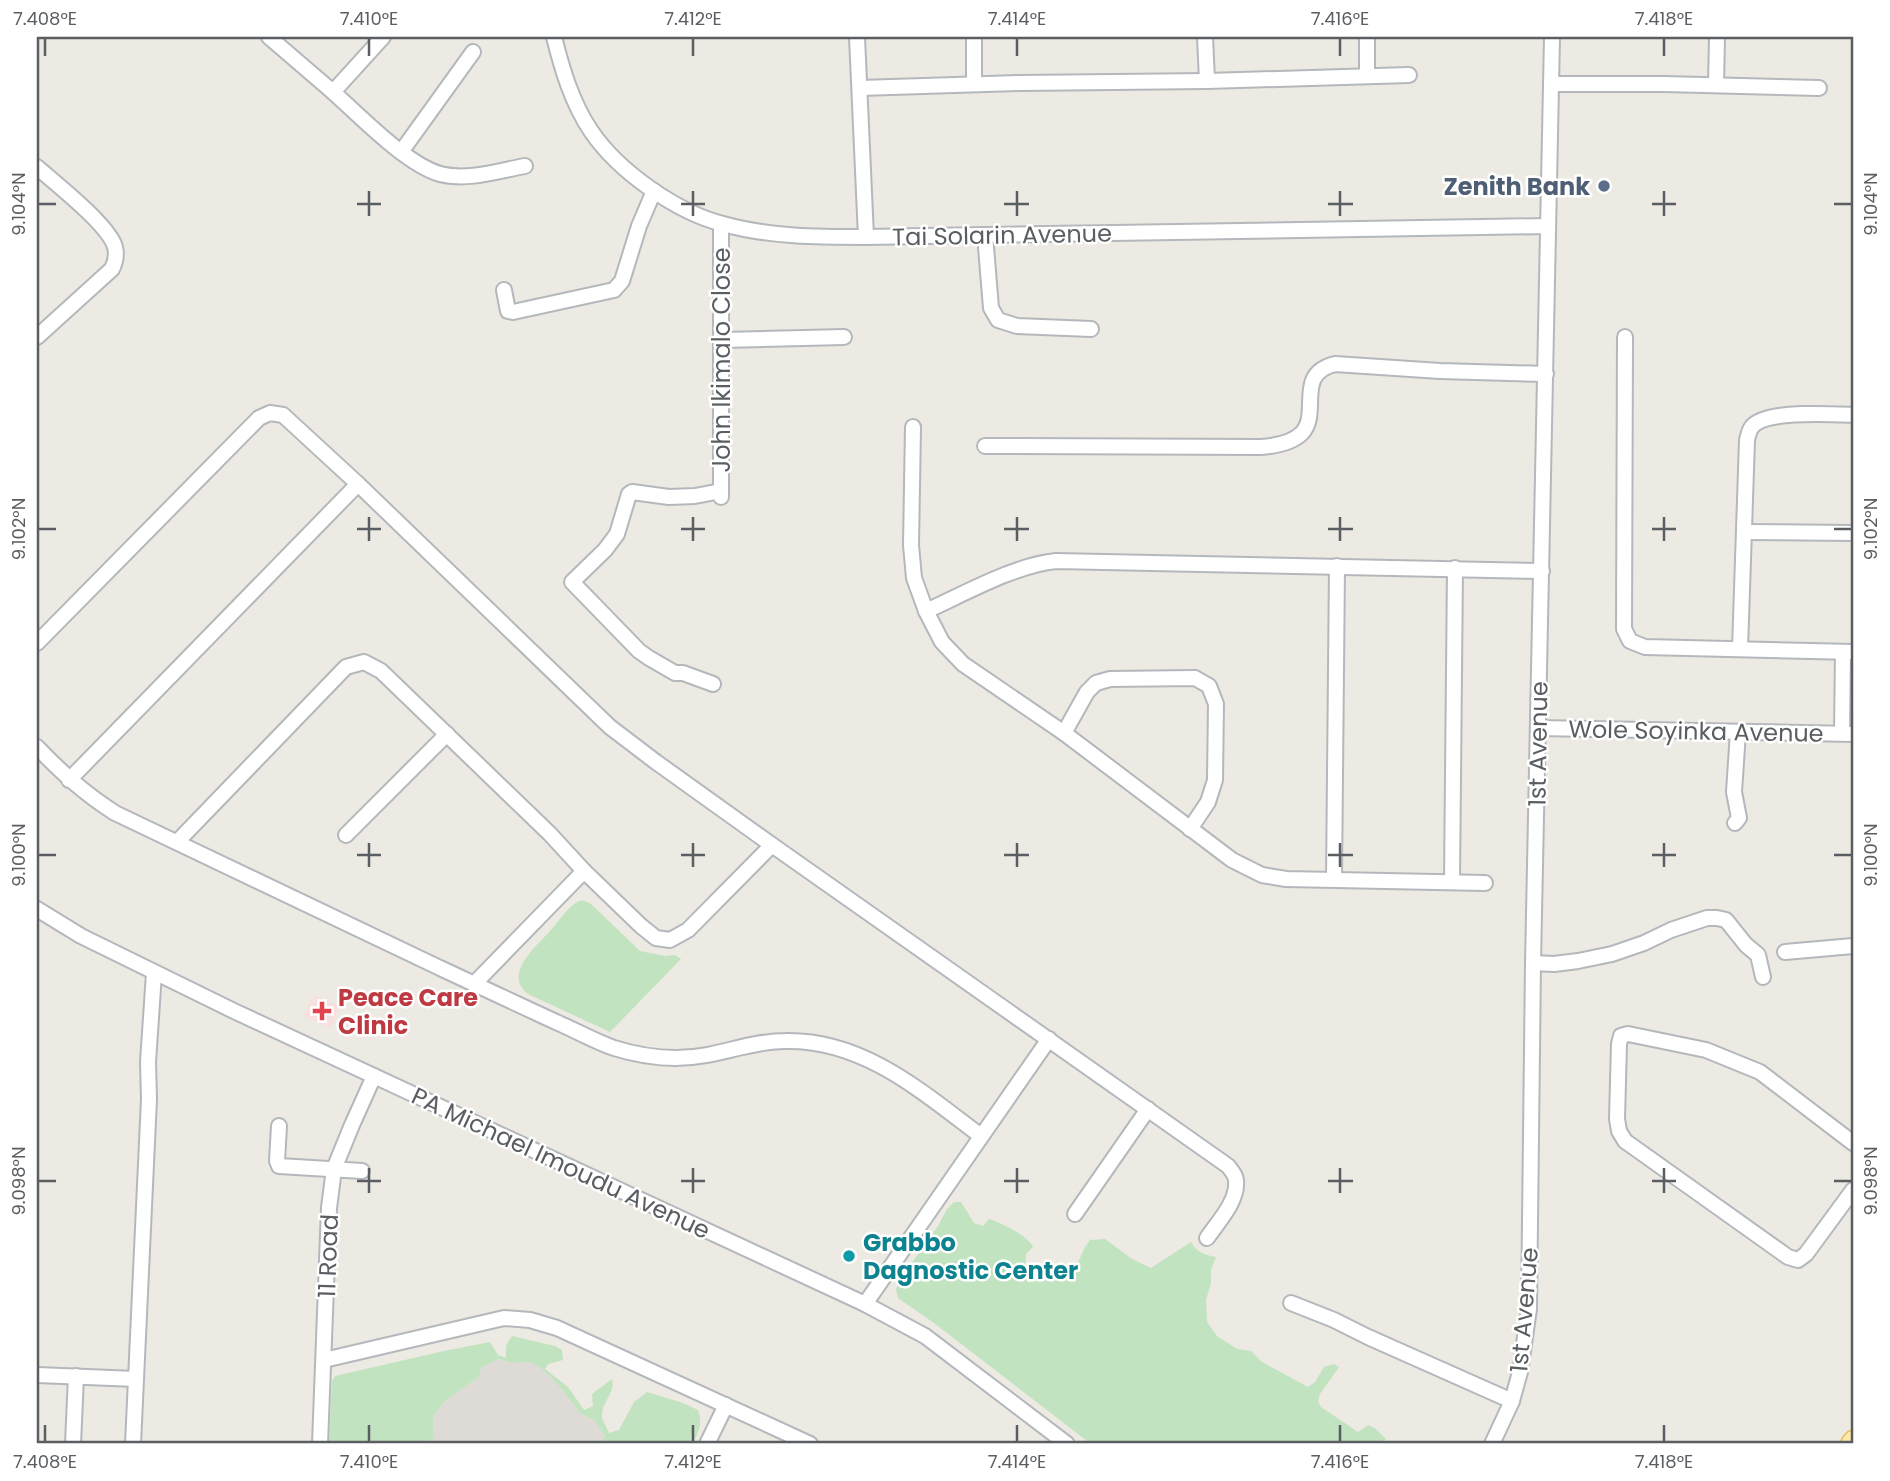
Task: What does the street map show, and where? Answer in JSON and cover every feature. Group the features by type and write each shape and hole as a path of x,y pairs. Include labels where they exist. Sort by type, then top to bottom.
{"main road":[{"path":"1850,1444 1853,1440"}],"street":[{"path":"269,37 418,165 442,174 475,176 525,166"},
{"path":"333,92 383,37"},
{"name":"Tai Solarin Avenue","path":"554,37 573,96 590,129 611,156 654,191 679,206 721,224 764,233 866,237 1548,226"},
{"path":"857,37 866,237"},
{"path":"974,37 974,84"},
{"path":"1205,37 1207,81"},
{"path":"1367,37 1367,76"},
{"name":"1st Avenue","path":"1492,1444 1512,1401 1520,1372 1529,1309 1533,963 1552,37"},
{"path":"1716,85 1717,37"},
{"path":"401,152 473,52"},
{"path":"860,88 1409,75"},
{"path":"1551,84 1819,88"},
{"path":"37,167 100,225 116,249 116,261 112,269 37,337"},
{"path":"504,290 508,311 513,313 614,290 625,274 639,226 654,191"},
{"name":"John Ikimalo Close","path":"713,684 683,673 675,673 639,651 572,582 605,550 617,534 629,494 632,492 669,497 721,494 721,224"},
{"path":"985,235 991,308 998,320 1017,326 1091,329"},
{"path":"722,340 844,337"},
{"path":"1625,337 1624,629 1630,641 1645,647 1848,652 1848,734"},
{"path":"985,446 1278,445 1303,432 1307,425 1312,381 1323,367 1335,364 1546,374"},
{"path":"37,643 258,418 270,413 283,415 610,727 772,845 1228,1166 1236,1178 1235,1191 1207,1238"},
{"path":"1740,649 1746,440 1750,429 1758,422 1777,416 1853,415"},
{"path":"913,427 911,545 914,578 926,611 942,642 963,664 1064,733 1231,860 1262,875 1286,879 1485,883"},
{"path":"69,780 358,484"},
{"path":"1744,532 1853,533"},
{"path":"926,611 1020,569 1056,561 1542,571"},
{"path":"1334,879 1337,566"},
{"path":"1452,881 1455,568"},
{"path":"177,842 346,667 364,663 381,671 550,834 584,871 656,937 670,940 688,930 772,845"},
{"path":"1064,733 1087,692 1096,683 1110,679 1195,678 1209,686 1216,704 1216,780 1208,802 1190,829"},
{"name":"Wole Soyinka Avenue","path":"1538,728 1848,734"},
{"path":"1735,823 1739,818 1734,792 1738,732"},
{"path":"346,835 447,734"},
{"path":"37,747 69,780 116,813 611,1047 640,1055 672,1057 705,1055 785,1041 822,1044 856,1053 884,1066 981,1136"},
{"path":"474,984 584,871"},
{"name":"PA Michael Imoudu Avenue","path":"37,909 81,936 154,973 865,1304 925,1336 1067,1444"},
{"path":"1533,963 1555,964 1612,954 1671,930 1707,918 1717,918 1726,920 1758,955 1763,977"},
{"path":"1785,952 1853,946"},
{"path":"133,1444 154,973"},
{"path":"1853,1143 1759,1072 1736,1061 1706,1050 1628,1034 1621,1036 1617,1119 1625,1141 1787,1257 1798,1259 1806,1254 1853,1190"},
{"path":"865,1304 1049,1039"},
{"name":"11 Road","path":"320,1444 329,1208 334,1169 374,1076"},
{"path":"1075,1214 1148,1109"},
{"path":"279,1126 279,1166 362,1171"},
{"path":"1291,1303 1512,1401"},
{"path":"324,1360 504,1318 530,1320 557,1328 810,1444"},
{"path":"37,1375 136,1379"},
{"path":"73,1444 76,1377"},
{"path":"707,1444 726,1405"}],"shaded area":[{"name":"Peace Care Clinic","path":"314,995 340,1007 331,1028 303,1016"},
{"path":"497,1359 513,1363 529,1362 538,1366 553,1379 580,1413 595,1421 605,1436 600,1444 423,1444 434,1438 433,1416 447,1399 479,1377 481,1368"}],"green space":[{"path":"582,900 591,904 640,951 665,956 675,955 681,959 610,1032 528,994 521,986 519,978 520,969 530,952 568,909"},
{"path":"954,1202 961,1202 974,1223 983,1226 989,1219 1007,1226 1025,1238 1033,1247 1026,1254 1025,1265 1035,1274 1050,1271 1073,1274 1090,1240 1105,1239 1132,1259 1151,1268 1191,1242 1201,1252 1216,1257 1206,1300 1207,1322 1217,1336 1237,1349 1251,1351 1262,1362 1308,1387 1315,1382 1324,1367 1334,1364 1339,1367 1320,1394 1318,1401 1321,1407 1358,1432 1368,1425 1386,1439 1380,1444 1091,1444 898,1298 896,1289 901,1278"},
{"path":"512,1336 562,1350 563,1360 548,1364 545,1369 568,1387 584,1410 593,1406 592,1394 612,1379 612,1389 602,1412 609,1433 619,1430 634,1402 647,1392 698,1410 699,1431 693,1444 600,1444 605,1436 595,1421 580,1413 553,1379 538,1366 529,1362 513,1363 498,1359 481,1368 479,1377 447,1399 433,1416 434,1438 423,1444 329,1444 332,1381 335,1376 490,1342 498,1355 506,1358 506,1346"}],"place":[{"name":"Zenith Bank","path":"1604,186"},
{"name":"Peace Care Clinic","path":"322,1011"},
{"name":"Grabbo Dagnostic Center","path":"849,1256"}]}
